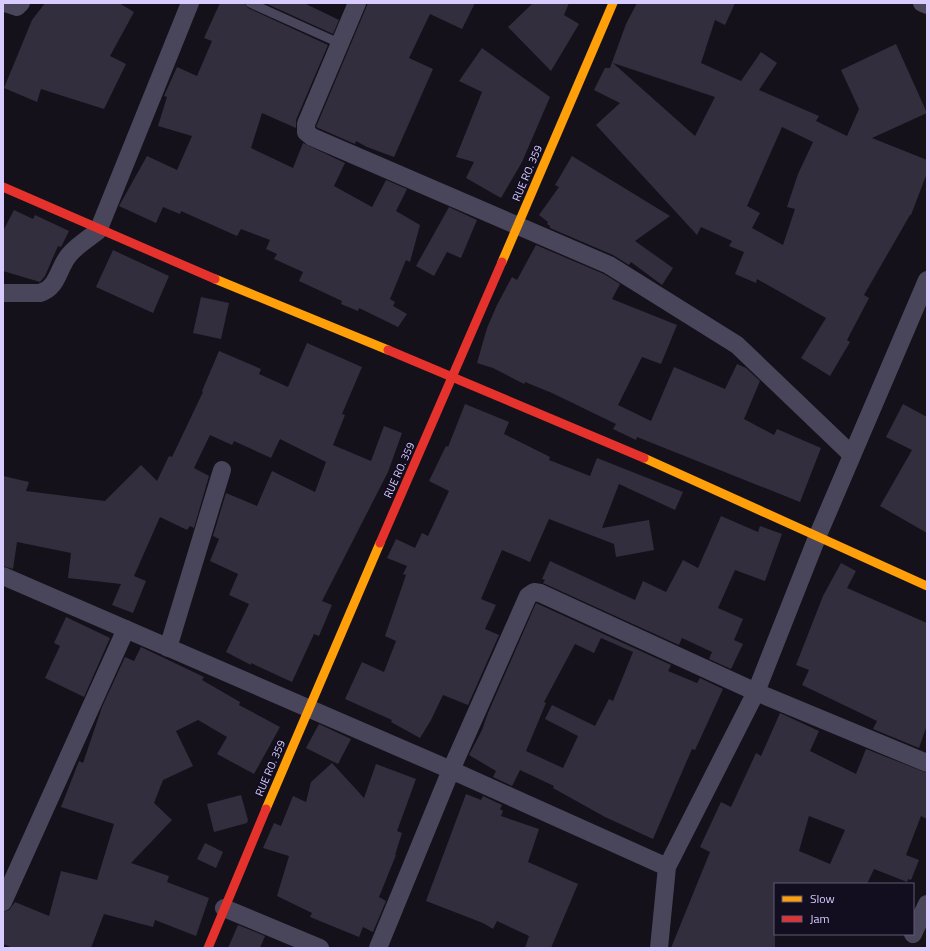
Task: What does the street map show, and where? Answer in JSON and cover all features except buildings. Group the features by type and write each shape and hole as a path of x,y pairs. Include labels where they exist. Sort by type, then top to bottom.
{"street":[{"path":"4,3 14,7 17,7 21,3"},
{"path":"3,294 40,294 45,292 55,281 69,255 98,231 190,3"},
{"path":"357,3 306,124 306,132 312,137 518,224 609,265 737,345 852,455"},
{"name":"RUE RO. 359","path":"208,948 308,709 453,378 613,3"},
{"path":"922,3 927,5"},
{"path":"3,187 98,231 453,378 818,535 927,586"},
{"path":"659,948 667,867 756,692 818,535 927,280"},
{"path":"168,648 222,470"},
{"path":"3,576 451,770 667,867"},
{"path":"378,948 451,770 528,596 534,592 540,592 756,692 927,763"},
{"path":"3,902 126,629"},
{"path":"914,932 927,904"},
{"path":"224,908 320,948"},
{"path":"906,948 912,935"}],"lane":[{"path":"250,3 339,43"}],"traffic: slow":[{"path":"502,262 613,3"},
{"path":"215,279 388,350"},
{"path":"644,458 927,586"},
{"path":"266,809 380,543"}],"traffic: jam":[{"path":"3,187 215,279"},
{"path":"380,543 502,262"},
{"path":"388,350 644,458"},
{"path":"208,948 266,809"}]}
